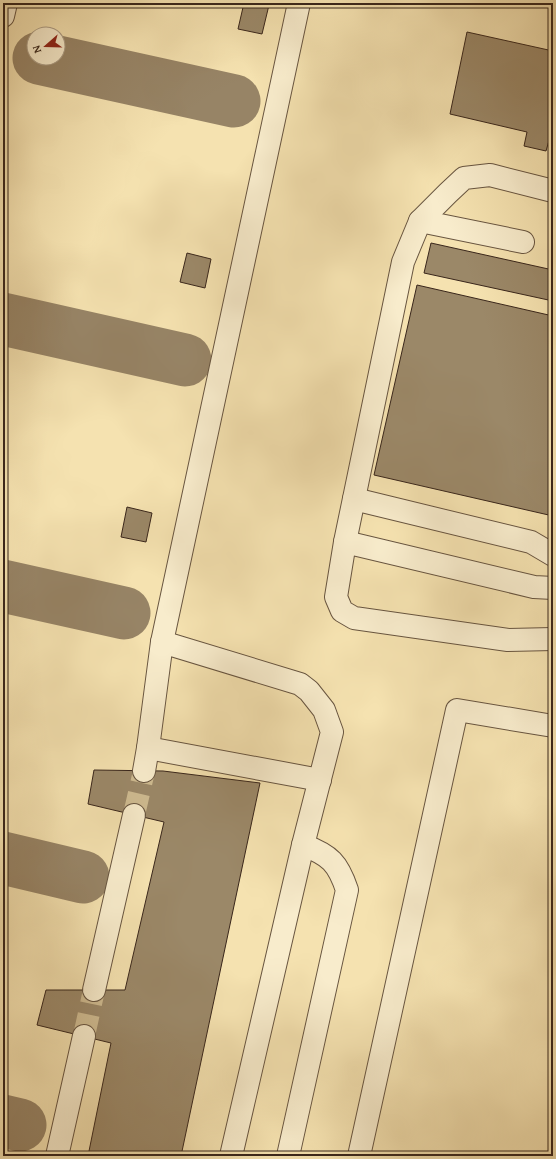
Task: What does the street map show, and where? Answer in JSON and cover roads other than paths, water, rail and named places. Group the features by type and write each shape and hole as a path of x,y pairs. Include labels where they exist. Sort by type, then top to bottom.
{"lane":[{"path":"3,16 6,3"},
{"path":"144,771 162,642 299,3"},
{"path":"553,191 490,175 464,178 420,221 403,262 345,542 336,597 342,611 354,618 508,640 553,639"},
{"path":"420,221 523,242"},
{"path":"354,498 531,542 553,556"},
{"path":"345,542 534,587 553,588"},
{"path":"162,642 300,684 310,691 324,710 329,720 332,732 303,846 231,1156"},
{"path":"359,1156 457,710 553,726"},
{"path":"148,748 320,780"},
{"path":"94,990 134,815"},
{"path":"288,1156 347,890 342,874 332,861 319,851 303,846"},
{"path":"57,1156 84,1036"}],"tunnel":[{"path":"134,815 144,771"},
{"path":"84,1036 94,990"}]}
